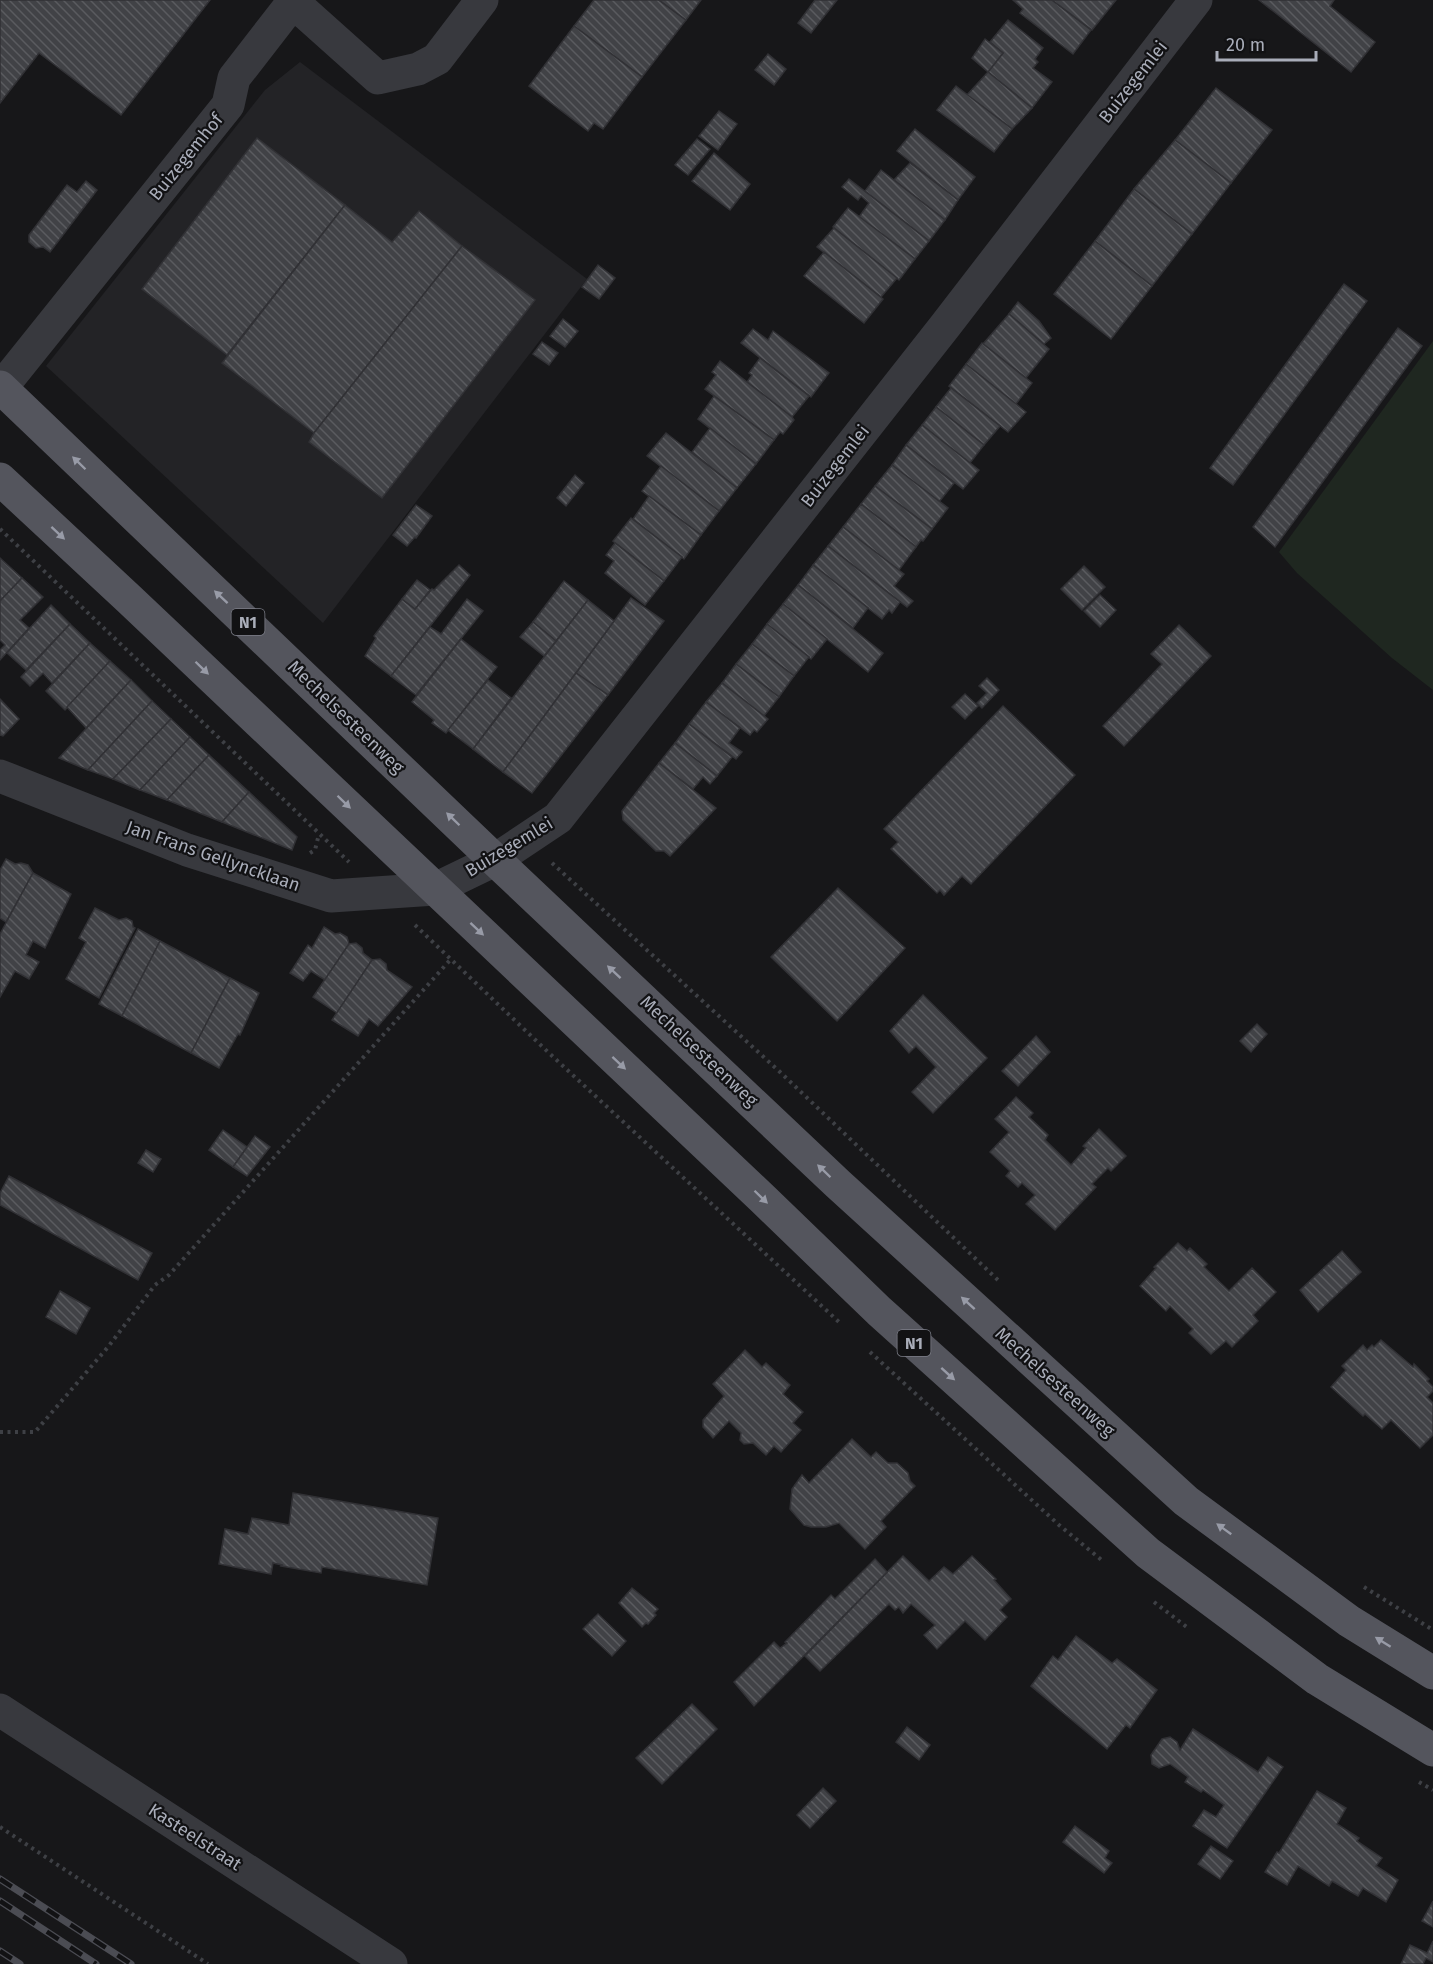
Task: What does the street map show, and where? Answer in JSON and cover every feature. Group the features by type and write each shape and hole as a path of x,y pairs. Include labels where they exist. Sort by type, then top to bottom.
{"main road":[{"name":"Mechelsesteenweg","path":"1,387 495,860 838,1184 1186,1501 1349,1621 1433,1673"},
{"name":"N1","path":"0,479 147,615 879,1311 1148,1553 1317,1679 1433,1750"}],"street":[{"name":"Buizegemhof","path":"1,387 228,105 234,78 293,2 378,78 417,69 437,59 482,0"},
{"name":"Buizegemlei","path":"435,889 495,860 558,818 938,335 1196,0"},
{"name":"Jan Frans Gellyncklaan","path":"0,776 187,850 331,896 435,889"},
{"name":"Kasteelstraat","path":"0,1710 391,1964"}],"path":[{"path":"0,529 380,891"},
{"path":"526,839 780,1072 1001,1283"},
{"path":"0,1432 34,1432 108,1347 155,1285 169,1275 451,959"},
{"path":"1362,1586 1433,1630"},
{"path":"0,1827 208,1964"}],"shaded area":[{"path":"300,62 587,279 323,623 46,366 265,90"},
{"path":"1433,341 1433,690 1392,658 1297,573 1279,552"}],"building":[{"path":"0,0 210,0 121,115 39,53 0,103"},
{"path":"594,0 659,0 686,20 642,77 574,26"},
{"path":"659,0 701,0 686,20"},
{"path":"815,0 837,0 811,33 798,23"},
{"path":"1013,0 1052,0 1091,30 1073,54 1020,13 1023,9"},
{"path":"1052,0 1116,0 1092,30"},
{"path":"1259,0 1334,0 1330,6 1375,42 1351,72"},
{"path":"1008,20 1043,48 1035,59 1038,62 1033,68 1052,82 1032,108 988,72 1003,53 990,42"},
{"path":"574,26 642,77 603,129 594,123 588,131 529,86"},
{"path":"985,39 1003,53 988,72 972,58"},
{"path":"768,54 786,69 774,85 755,70"},
{"path":"988,72 1032,108 1012,129 967,95"},
{"path":"956,86 1012,129 994,152 937,110"},
{"path":"1216,88 1272,130 1231,183 1175,140"},
{"path":"719,111 737,124 718,150 699,136"},
{"path":"915,129 975,177 958,200 897,151"},
{"path":"257,138 345,205 227,355 142,289"},
{"path":"697,139 710,149 688,175 675,165"},
{"path":"1175,140 1231,183 1192,234 1134,189"},
{"path":"714,153 750,184 730,210 692,181"},
{"path":"910,163 958,200 945,220 894,180"},
{"path":"881,170 945,220 929,241 865,191"},
{"path":"849,179 929,241 915,259 859,217 869,203 861,196 858,200 842,187"},
{"path":"86,181 97,190 50,252 43,247 36,248 29,242 29,235 67,185 77,192"},
{"path":"1134,189 1192,234 1152,286 1095,241"},
{"path":"345,205 392,242 419,211 462,246 314,433 222,363"},
{"path":"848,208 915,259 899,280 833,227"},
{"path":"834,228 897,278 881,297 817,247"},
{"path":"1095,241 1152,286 1111,339 1054,294"},
{"path":"462,246 535,300 382,498 309,442"},
{"path":"824,252 883,299 864,323 804,276"},
{"path":"598,265 615,278 599,299 582,287"},
{"path":"1344,284 1367,301 1233,485 1210,468"},
{"path":"1018,302 1039,321 1051,338 1044,344 1009,314"},
{"path":"1009,314 1049,349 1026,378 983,344"},
{"path":"563,319 578,331 565,347 550,336"},
{"path":"1398,328 1422,346 1275,547 1253,527"},
{"path":"753,329 768,340 773,331 829,373 811,397 741,343"},
{"path":"542,342 558,353 549,365 533,354"},
{"path":"982,343 1032,383 1016,404 966,364"},
{"path":"760,358 809,396 792,417 747,382 752,375 749,373"},
{"path":"720,361 792,417 794,420 783,434 780,432 774,440 705,389 716,375 712,372"},
{"path":"966,364 1026,412 1008,432 949,386"},
{"path":"951,388 1000,426 984,445 936,407"},
{"path":"714,396 774,440 756,464 698,419"},
{"path":"936,407 984,445 970,463 922,425"},
{"path":"922,425 979,470 963,489 906,445"},
{"path":"710,428 756,464 737,488 692,452"},
{"path":"666,433 737,488 719,511 647,456"},
{"path":"906,445 954,483 939,502 892,465"},
{"path":"892,465 948,508 932,529 875,486"},
{"path":"661,466 719,511 701,535 642,491"},
{"path":"575,475 584,483 566,506 557,498"},
{"path":"875,486 932,529 916,547 861,504"},
{"path":"649,496 701,535 684,559 633,519"},
{"path":"861,504 916,547 899,570 843,527"},
{"path":"416,505 432,516 407,546 393,535"},
{"path":"631,518 682,557 664,581 613,541"},
{"path":"843,527 904,574 894,586 913,601 907,607 828,546"},
{"path":"615,543 664,581 645,605 605,573 614,561 606,555"},
{"path":"828,546 900,602 892,613 889,610 882,619 813,565"},
{"path":"0,558 22,578 0,601"},
{"path":"459,565 470,575 391,676 365,656 376,638 374,636 402,599 415,609 432,589 434,590"},
{"path":"813,565 868,608 853,628 798,585"},
{"path":"1084,566 1105,587 1082,610 1061,589"},
{"path":"22,578 43,597 20,620 29,628 0,660 0,650 5,645 0,640 0,601"},
{"path":"417,580 430,590 415,609 402,599"},
{"path":"564,581 588,600 556,641 533,622"},
{"path":"798,585 883,653 868,672 783,604"},
{"path":"1100,595 1116,610 1100,627 1084,611"},
{"path":"631,598 664,621 608,695 576,673"},
{"path":"467,599 483,611 416,695 391,676 430,627 441,634"},
{"path":"588,600 614,621 503,772 473,749"},
{"path":"783,604 827,639 811,659 767,624"},
{"path":"51,605 70,624 26,670 7,653"},
{"path":"533,622 556,641 544,656 520,637"},
{"path":"70,624 90,643 52,683 43,673 30,686 21,677"},
{"path":"767,624 809,657 794,676 752,644"},
{"path":"1179,625 1211,656 1124,746 1103,726 1162,664 1151,654"},
{"path":"461,639 497,667 446,733 432,723 434,720 412,702"},
{"path":"90,643 110,661 65,710 46,691"},
{"path":"752,644 794,676 779,697 736,664"},
{"path":"110,661 131,680 86,728 67,707"},
{"path":"736,664 779,697 764,716 722,683"},
{"path":"576,673 608,695 532,793 503,772"},
{"path":"987,678 999,690 982,708 977,703 987,693 979,686"},
{"path":"131,680 152,701 88,770 59,758"},
{"path":"488,680 511,698 473,749 448,730"},
{"path":"722,683 768,719 757,732 754,730 750,735 706,702"},
{"path":"965,694 978,706 965,719 952,707"},
{"path":"0,699 19,719 3,736 0,735"},
{"path":"152,701 171,719 113,779 88,770"},
{"path":"706,702 740,728 729,743 742,752 736,759 689,724"},
{"path":"1003,706 1075,775 971,884 962,876 944,895 940,890 937,893 891,849 898,842 884,829"},
{"path":"171,719 190,737 140,790 113,779"},
{"path":"689,724 732,757 717,776 675,743"},
{"path":"190,737 209,755 167,800 140,790"},
{"path":"675,743 717,776 710,784 703,777 693,789 659,763"},
{"path":"209,755 249,792 222,822 167,800"},
{"path":"659,763 716,808 670,856 664,851 656,851 623,820 622,811"},
{"path":"249,792 297,837 292,850 222,822"},
{"path":"6,859 15,864 28,865 33,873 6,922 0,918 0,870"},
{"path":"33,873 71,894 45,948 33,941 26,955 39,962 29,979 15,971 0,997 0,934"},
{"path":"838,888 905,948 837,1021 771,957"},
{"path":"95,908 119,920 126,918 132,921 135,928 99,998 66,979 86,942 79,938"},
{"path":"324,927 335,934 340,933 347,937 349,944 325,980 311,971 303,981 290,973 308,945 312,948"},
{"path":"138,929 160,941 122,1016 99,1004"},
{"path":"160,941 230,978 191,1053 122,1016"},
{"path":"356,943 372,960 337,1013 313,997 349,944"},
{"path":"380,959 386,964 387,970 412,987 378,1026 369,1019 358,1036 332,1020 372,960"},
{"path":"230,978 259,993 240,1035 238,1034 219,1068 191,1053"},
{"path":"923,995 987,1058 933,1113 912,1092 936,1067 916,1046 909,1053 890,1031"},
{"path":"1257,1024 1267,1034 1251,1052 1240,1041"},
{"path":"1036,1036 1050,1052 1018,1086 1002,1071"},
{"path":"1016,1097 1033,1113 1029,1117 1048,1135 1045,1140 1071,1165 1086,1148 1083,1146 1099,1129 1126,1156 1111,1171 1108,1168 1092,1184 1096,1187 1055,1230 1026,1204 1035,1195 1022,1183 1018,1187 1006,1176 1010,1171 990,1152 1009,1132 995,1119"},
{"path":"223,1130 247,1147 233,1167 209,1150"},
{"path":"255,1136 270,1147 247,1176 233,1167"},
{"path":"146,1150 161,1159 153,1172 138,1163"},
{"path":"9,1176 152,1253 138,1280 0,1205 0,1193"},
{"path":"1178,1243 1187,1251 1190,1248 1207,1264 1204,1267 1229,1291 1252,1268 1276,1292 1253,1315 1258,1321 1232,1347 1226,1341 1211,1354 1189,1333 1193,1329 1170,1306 1166,1311 1140,1286 1156,1268 1154,1267"},
{"path":"1342,1251 1361,1272 1318,1312 1300,1290"},
{"path":"60,1291 90,1308 76,1334 46,1317"},
{"path":"1381,1340 1413,1367 1414,1364 1429,1379 1427,1381 1433,1387 1433,1391 1427,1397 1433,1403 1433,1435 1420,1448 1391,1420 1382,1429 1365,1414 1363,1416 1331,1387 1346,1370 1342,1366 1363,1345 1367,1350"},
{"path":"745,1350 762,1367 766,1363 790,1385 783,1394 803,1412 793,1423 801,1430 781,1452 774,1446 766,1455 753,1443 744,1444 740,1440 741,1433 729,1421 713,1438 703,1427 703,1420 724,1396 713,1384"},
{"path":"852,1439 871,1457 876,1452 888,1463 897,1463 908,1473 910,1481 915,1486 881,1521 886,1527 865,1549 839,1523 826,1527 804,1525 790,1509 792,1489 802,1475 809,1483"},
{"path":"293,1493 438,1518 427,1585 322,1567 321,1573 273,1563 271,1574 219,1564 225,1529 248,1534 252,1518 289,1525"},
{"path":"903,1556 929,1581 944,1567 953,1574 972,1556 996,1579 994,1580 1011,1599 1000,1610 1007,1617 985,1640 965,1621 937,1649 924,1635 935,1625 911,1604 903,1613 899,1607 895,1610 889,1604 820,1671 805,1656"},
{"path":"875,1559 887,1572 754,1706 734,1682 774,1642 780,1648 787,1643 785,1642 831,1595 835,1599"},
{"path":"632,1588 658,1609 648,1624 642,1627 619,1603"},
{"path":"598,1614 626,1641 612,1656 583,1629"},
{"path":"1076,1636 1112,1663 1117,1659 1157,1690 1130,1728 1126,1725 1107,1749 1031,1686 1053,1656 1058,1660"},
{"path":"692,1704 717,1729 662,1784 636,1758"},
{"path":"907,1727 930,1745 919,1760 896,1742"},
{"path":"1193,1729 1258,1772 1268,1757 1283,1767 1227,1848 1193,1826 1204,1810 1216,1817 1224,1805 1203,1790 1201,1792 1185,1782 1188,1777 1170,1764 1159,1768 1152,1764 1151,1755 1162,1739 1170,1737 1177,1742 1180,1750"},
{"path":"823,1788 836,1801 810,1828 797,1815"},
{"path":"1317,1791 1346,1808 1337,1824 1359,1838 1357,1841 1382,1858 1376,1866 1398,1880 1386,1902 1363,1888 1358,1896 1332,1881 1329,1886 1298,1866 1287,1885 1265,1872"},
{"path":"1075,1826 1109,1851 1105,1858 1112,1863 1104,1873 1063,1842"},
{"path":"1211,1846 1233,1861 1220,1879 1198,1864"},
{"path":"1433,1901 1433,1927 1422,1921"},
{"path":"1433,1941 1433,1962 1426,1958 1423,1964 1401,1964 1410,1945 1427,1953"}],"railway":[{"path":"0,1879 131,1964"},
{"path":"0,1901 96,1964"},
{"path":"0,1951 20,1964"}]}
